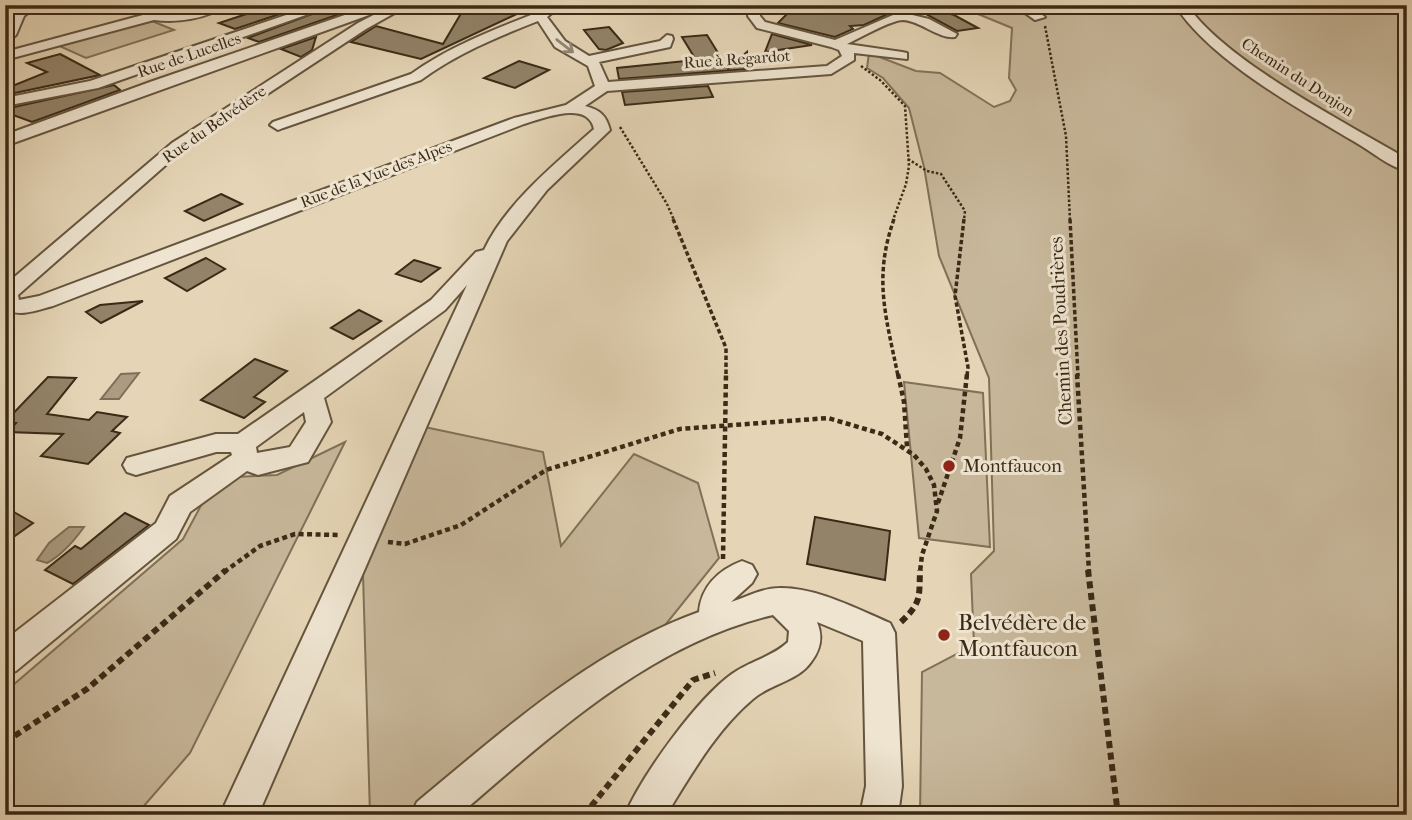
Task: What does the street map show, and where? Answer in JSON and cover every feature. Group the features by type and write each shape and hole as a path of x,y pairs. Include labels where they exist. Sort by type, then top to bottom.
{"street":[{"path":"5,40 10,36 16,17 32,5"},
{"path":"5,56 154,16 172,19 220,5"},
{"path":"5,102 93,85 328,5"},
{"name":"Rue de Lucelles","path":"5,141 155,85 386,5"},
{"name":"Rue du Belvédère","path":"7,295 178,146 352,32 403,5"},
{"path":"278,125 416,77 434,64 498,32 540,16 556,5"},
{"path":"754,5 754,16 761,25 843,50 902,55"},
{"path":"1020,5 1039,17"},
{"name":"Chemin du Donjon","path":"1181,5 1193,24 1205,35 1258,73 1407,166"},
{"path":"875,8 925,22 951,34"},
{"path":"540,16 560,44 594,64 603,87 572,108"},
{"name":"Rue à Regardot","path":"603,87 831,70 843,50 900,16"},
{"path":"587,60 641,51 665,44 667,39"},
{"path":"5,660 166,531 180,504 311,395 438,305 498,240 541,186 602,130 602,121 597,114 572,108"},
{"name":"Rue de la Vue des Alpes","path":"7,295 8,303 19,308 46,301 520,121 572,108"},
{"path":"239,815 498,240"},
{"path":"136,465 216,443 244,451 258,465 280,462 299,455 318,422 311,395"},
{"path":"430,815 586,689 642,654 725,595 778,601 829,612 879,633 884,786 879,815"},
{"path":"644,815 693,740 739,688 767,671 795,660 805,643 804,628 795,614 778,601"}],"path":[{"name":"Chemin des Poudrières","path":"1039,17 1049,36 1066,136 1086,550 1118,815"},
{"path":"843,50 880,80 905,106 908,159 906,184 892,224 882,269 881,294 904,402 907,448"},
{"path":"602,121 614,118 667,204 726,348 723,568 725,595"},
{"path":"879,633 901,622 916,609 921,600 921,557 960,438 968,367 955,296 965,211 941,174 927,171 908,159"},
{"path":"5,742 86,689 206,585 260,546 295,534 336,535 405,544 461,525 546,470 680,429 828,418 844,420 891,438 917,456 931,476 937,504"}],"shaded area":[{"path":"1407,5 1407,815 920,815 922,672 974,645 971,574 994,551 989,378 939,256 924,167 909,108 883,78 867,68 869,53 916,71 940,73 994,107 1010,101 1016,90 1009,78 1012,28 961,7"},
{"path":"147,19 174,30 86,58 57,45"},
{"path":"139,373 119,399 101,399 121,374"},
{"name":"Montfaucon","path":"904,382 983,393 990,547 919,538"},
{"path":"415,425 543,452 561,546 634,454 698,483 719,558 642,654 430,815 370,815 362,540"},
{"path":"345,442 190,753 136,815 5,815 5,692 183,539 205,498 234,477 277,475"},
{"path":"69,527 84,527 52,560 47,563 37,560 49,543"}],"building":[{"path":"274,5 307,5 235,29 219,23"},
{"path":"336,5 360,7 259,42 248,38"},
{"path":"466,5 536,5 421,59 351,42 376,26 443,44"},
{"path":"796,5 859,5 849,10 888,10 888,14 864,25 850,26 853,29 835,37 778,23"},
{"path":"920,5 954,15 978,28 957,31 911,6"},
{"path":"609,27 623,43 606,50 599,49 584,30"},
{"path":"772,34 812,45 765,52"},
{"path":"707,35 728,69 747,52 748,69 619,79 617,68 696,60 682,37"},
{"path":"316,37 312,50 301,57 281,49"},
{"path":"60,54 100,75 5,95 5,89 47,72 27,63"},
{"path":"519,61 549,70 515,88 484,78"},
{"path":"114,85 120,90 32,122 5,112 5,109"},
{"path":"708,86 713,97 625,105 622,92"},
{"path":"221,194 242,204 204,221 185,211"},
{"path":"206,258 225,269 187,291 165,278"},
{"path":"414,260 440,268 421,282 396,274"},
{"path":"143,301 101,323 86,312 100,305"},
{"path":"359,310 381,321 353,339 331,328"},
{"path":"255,359 287,371 254,397 265,402 244,418 201,400"},
{"path":"48,377 76,378 47,414 89,420 97,412 127,417 112,431 120,433 88,464 41,456 63,434 8,432 16,423 5,422"},
{"path":"5,507 33,523 5,543"},
{"path":"125,513 149,525 73,584 45,570 75,546 81,549"},
{"path":"815,517 890,531 885,580 807,564"}],"place":[{"name":"Montfaucon","path":"949,466"},
{"name":"Belvédère de Montfaucon","path":"944,635"}]}
